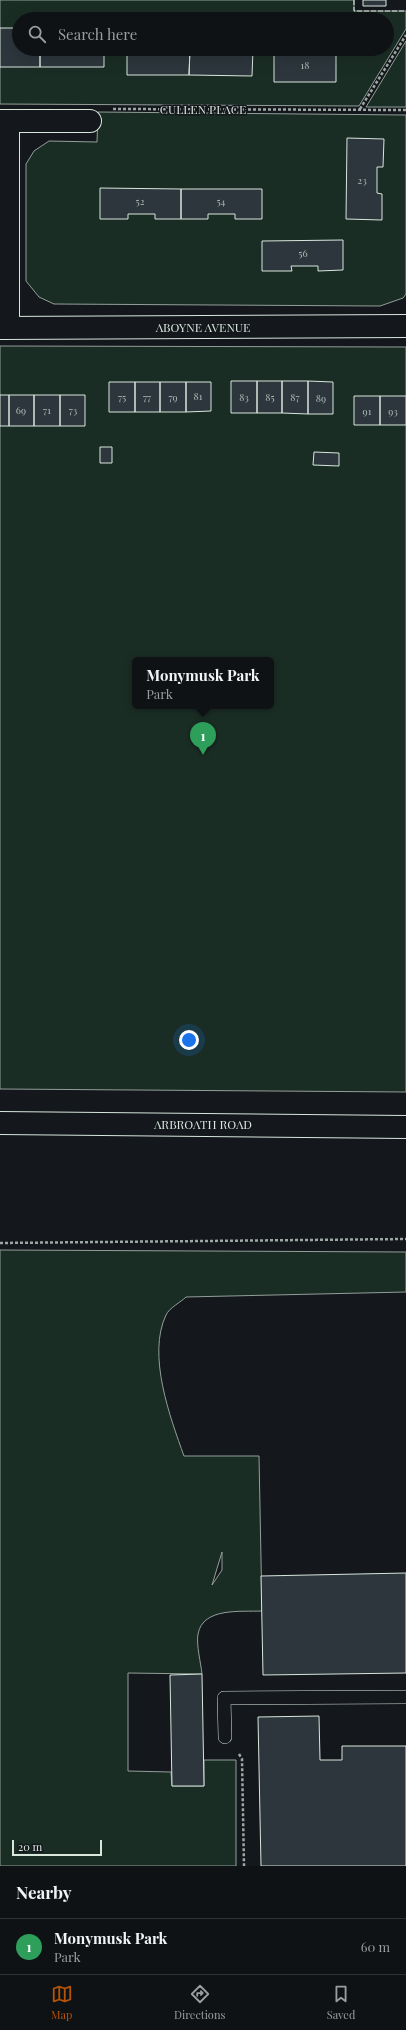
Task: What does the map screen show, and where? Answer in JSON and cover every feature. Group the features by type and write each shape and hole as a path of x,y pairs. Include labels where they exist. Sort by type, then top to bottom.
{"street":[{"path":"4,328 4,121 90,121"},
{"name":"ABOYNE AVENUE","path":"4,328 406,326"},
{"name":"ARBROATH ROAD","path":"0,1123 406,1127"}],"lane":[{"path":"226,1737 224,1698 406,1697"}],"path":[{"path":"394,55 406,35"},
{"path":"360,110 393,56"},
{"name":"CULLEN PLACE","path":"90,121 96,109 406,110"},
{"path":"0,1243 406,1239"},
{"path":"226,1737 242,1759 244,1866"}],"green space":[{"path":"0,0 354,0 354,11 406,11 406,29 394,49 394,12 12,12 12,56 390,56 359,106 0,104"},
{"path":"406,41 406,107 366,107"},
{"path":"98,112 406,115 406,294 403,298 380,306 54,304 39,297 26,281 26,164 34,151 49,141 97,142"},
{"path":"0,346 406,347 406,1092 0,1089"},
{"path":"0,1250 406,1252 406,1292 186,1297 168,1312 161,1331 159,1348 163,1386 167,1405 184,1456 259,1456 262,1611 234,1612 215,1615 207,1619 201,1625 198,1634 198,1648 202,1674 128,1673 128,1771 171,1772 172,1786 204,1786 204,1760 236,1760 236,1866 0,1866","holes":["222,1552 222,1570 212,1585"]}],"building":[{"path":"363,0 386,0 386,6 363,6"},
{"path":"0,28 12,28 12,56 40,56 40,67 0,67"},
{"path":"40,56 104,56 104,67 40,67"},
{"path":"127,56 190,56 189,75 127,75"},
{"path":"190,56 253,56 252,76 189,75"},
{"path":"274,56 336,56 336,82 274,82"},
{"path":"347,138 384,139 383,167 377,167 377,193 382,194 382,220 346,219"},
{"path":"100,188 181,189 181,219 155,219 155,214 128,214 128,219 100,219"},
{"path":"181,189 262,189 262,219 235,219 235,214 208,214 208,219 181,219"},
{"path":"343,240 343,270 318,271 318,266 291,266 292,271 262,271 262,241"},
{"path":"231,381 257,381 257,413 231,413"},
{"path":"257,381 282,381 282,413 257,413"},
{"path":"282,381 308,381 308,414 282,413"},
{"path":"308,381 333,382 333,414 308,414"},
{"path":"109,382 135,382 135,412 109,412"},
{"path":"135,382 160,382 160,412 135,412"},
{"path":"160,382 186,382 186,412 160,412"},
{"path":"186,382 211,382 211,411 186,412"},
{"path":"0,395 9,395 9,426 0,426"},
{"path":"9,395 34,395 34,426 9,426"},
{"path":"34,395 60,395 60,426 34,426"},
{"path":"60,395 85,395 85,426 60,426"},
{"path":"354,396 380,396 380,425 354,425"},
{"path":"380,396 406,396 406,425 380,425"},
{"path":"100,447 112,447 112,463 100,463"},
{"path":"314,452 339,453 339,466 313,465"},
{"path":"406,1573 406,1673 263,1675 261,1576"},
{"path":"202,1674 204,1786 172,1786 170,1675"},
{"path":"319,1716 320,1760 342,1760 342,1746 406,1746 406,1866 261,1866 258,1717"}],"fence":[{"path":"354,0 354,11 406,11"}],"place":[{"name":"Monymusk Park","path":"203,755"}]}
